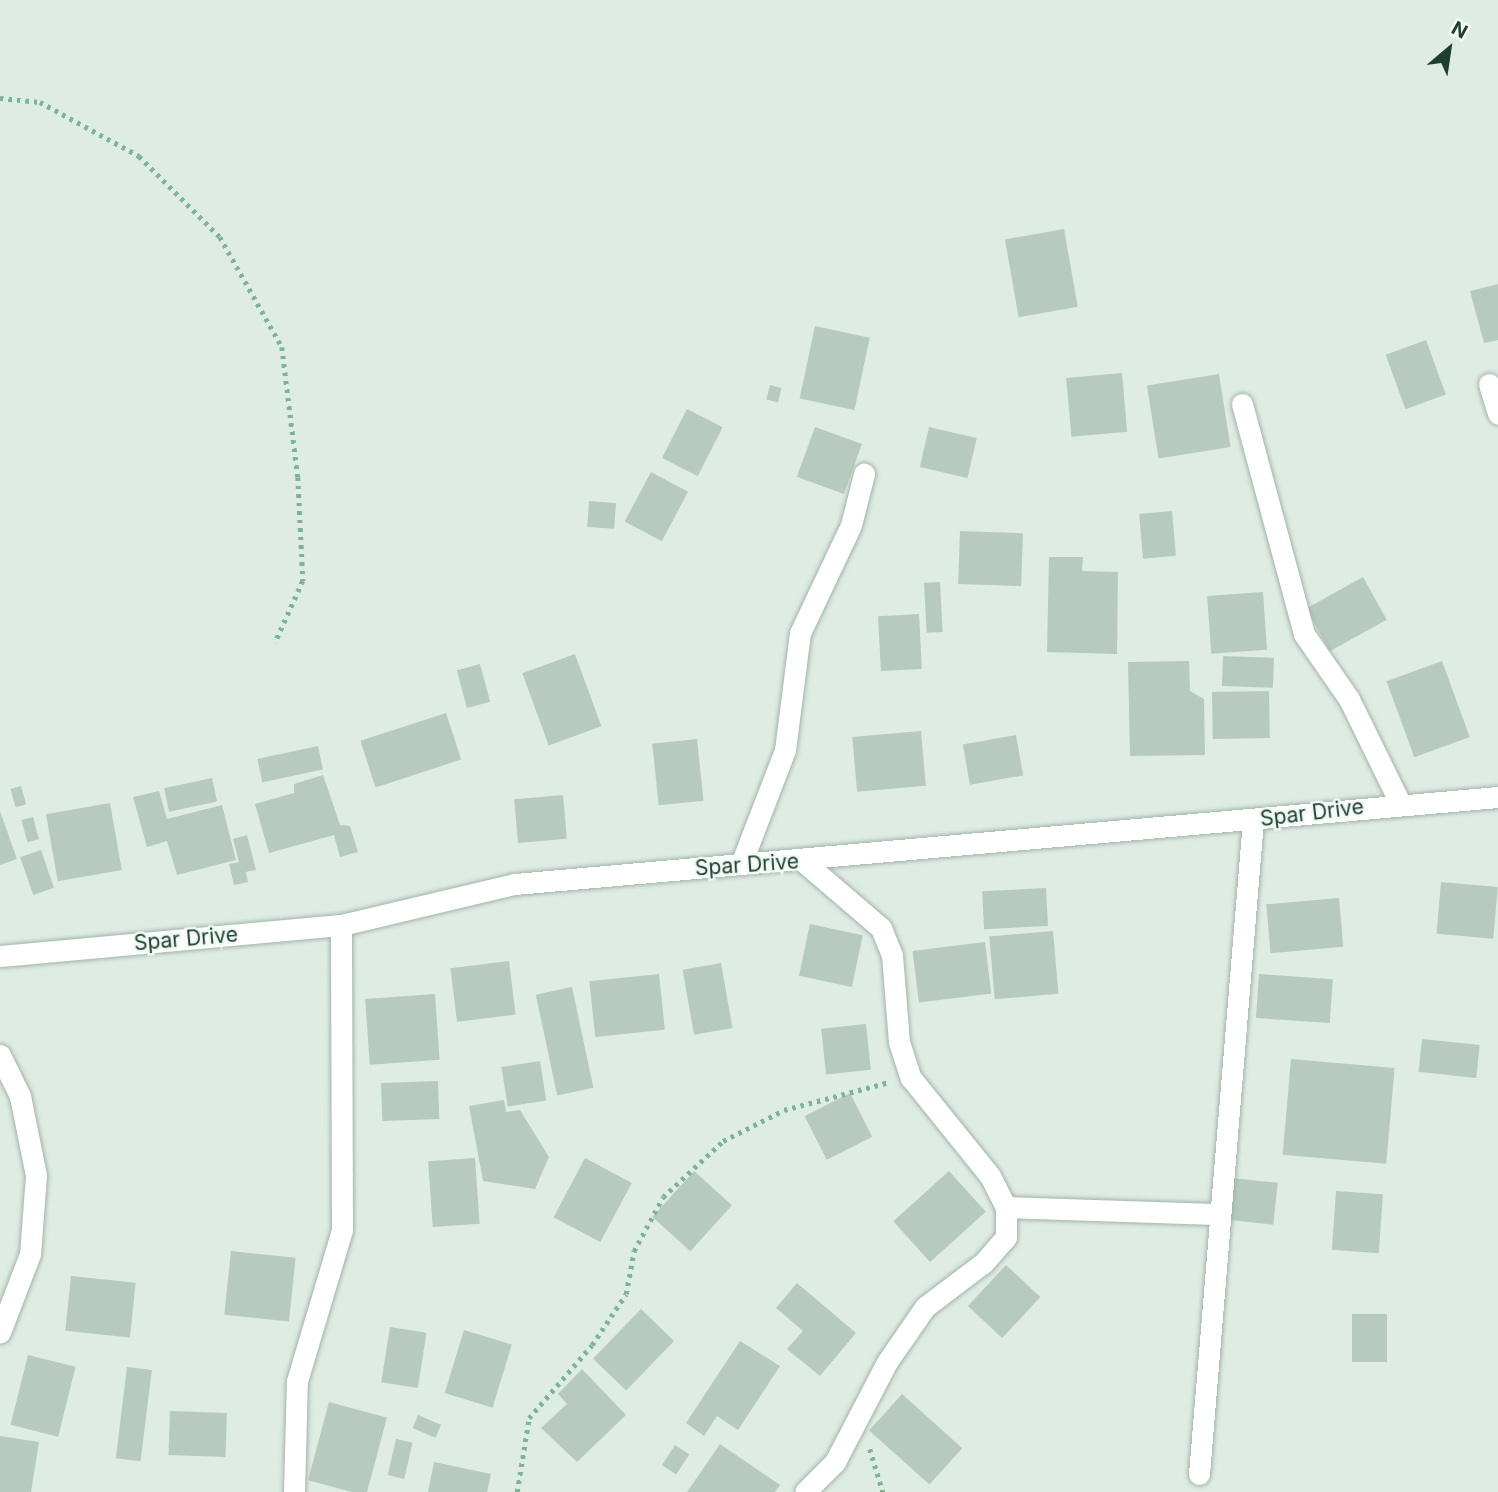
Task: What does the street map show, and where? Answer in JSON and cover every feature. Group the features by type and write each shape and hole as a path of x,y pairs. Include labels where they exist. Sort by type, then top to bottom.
{"street":[{"path":"1489,384 1498,414"},
{"path":"1242,404 1304,634 1349,699 1400,803"},
{"path":"741,864 785,750 800,633 851,525 864,474"},
{"name":"Spar Drive","path":"0,956 341,925 515,884 741,864 804,862 1253,820 1400,803 1498,797"},
{"path":"1199,1474 1253,820"},
{"path":"804,862 881,928 892,955 899,1042 911,1078 990,1176 1006,1207 1006,1237 983,1264 925,1307 887,1362 860,1419 835,1462 805,1492"},
{"path":"294,1492 297,1381 342,1230 341,925"},
{"path":"0,1055 20,1096 36,1175 30,1254 0,1332"},
{"path":"1006,1207 1220,1214"}],"path":[{"path":"0,98 40,102 139,156 220,237 282,347 298,477 303,582 275,643"},
{"path":"517,1492 528,1418 592,1345 626,1294 634,1251 663,1197 723,1141 784,1110 911,1078"},
{"path":"860,1419 883,1492"}],"building":[{"path":"1064,229 1078,307 1019,317 1005,239"},
{"path":"1498,284 1498,340 1484,343 1470,291"},
{"path":"815,326 870,338 854,410 800,398"},
{"path":"1426,340 1446,395 1405,409 1386,355"},
{"path":"1122,373 1127,432 1071,437 1066,378"},
{"path":"1219,374 1231,447 1158,459 1147,385"},
{"path":"770,385 782,388 778,402 766,400"},
{"path":"687,409 723,427 698,476 662,458"},
{"path":"815,427 862,444 844,494 797,477"},
{"path":"929,427 977,438 968,478 920,467"},
{"path":"651,472 688,492 662,541 625,521"},
{"path":"589,501 616,503 614,529 587,527"},
{"path":"1172,511 1176,556 1143,559 1139,514"},
{"path":"960,531 1023,533 1021,586 958,584"},
{"path":"1049,557 1083,557 1082,571 1118,572 1117,654 1047,652"},
{"path":"1363,577 1387,620 1330,651 1306,609"},
{"path":"940,582 943,632 927,633 924,583"},
{"path":"1263,592 1267,650 1211,654 1207,596"},
{"path":"919,614 922,669 881,671 878,616"},
{"path":"575,654 601,726 549,746 522,673"},
{"path":"1223,656 1274,658 1273,688 1222,686"},
{"path":"1189,661 1190,691 1204,699 1205,755 1130,756 1128,662"},
{"path":"1442,661 1470,737 1414,757 1387,681"},
{"path":"480,664 490,702 467,708 457,670"},
{"path":"1269,691 1270,738 1213,739 1212,692"},
{"path":"446,713 461,760 376,787 360,741"},
{"path":"921,731 926,786 857,792 852,737"},
{"path":"1016,735 1023,775 970,785 963,744"},
{"path":"697,739 703,801 659,805 652,744"},
{"path":"318,746 323,769 262,782 257,759"},
{"path":"323,775 340,825 350,826 358,852 340,857 334,835 269,853 255,804 294,793 294,784"},
{"path":"212,778 217,801 169,812 164,788"},
{"path":"21,786 26,804 16,807 10,789"},
{"path":"159,791 167,819 222,805 236,860 177,875 167,841 147,847 133,797"},
{"path":"563,795 567,839 518,843 514,799"},
{"path":"110,803 122,870 58,881 46,814"},
{"path":"0,811 17,859 0,865"},
{"path":"33,817 39,839 27,842 21,820"},
{"path":"247,835 256,870 246,872 248,882 234,885 229,864 239,862 233,839"},
{"path":"41,850 54,888 33,895 20,857"},
{"path":"1441,882 1498,887 1493,939 1436,934"},
{"path":"1046,888 1048,926 984,929 982,891"},
{"path":"1339,898 1343,947 1271,953 1266,904"},
{"path":"810,924 863,935 852,987 799,976"},
{"path":"1053,931 1058,994 995,999 989,937"},
{"path":"985,942 991,994 919,1003 913,951"},
{"path":"509,961 516,1015 457,1022 450,968"},
{"path":"721,963 732,1028 694,1035 683,970"},
{"path":"659,974 665,1030 595,1037 589,981"},
{"path":"1259,974 1333,979 1330,1023 1256,1018"},
{"path":"572,987 593,1088 557,1095 536,995"},
{"path":"435,994 440,1060 370,1065 365,999"},
{"path":"866,1024 871,1070 826,1074 821,1029"},
{"path":"1422,1039 1480,1045 1476,1078 1419,1072"},
{"path":"1291,1059 1395,1068 1386,1164 1283,1155"},
{"path":"540,1061 546,1101 508,1107 501,1067"},
{"path":"438,1081 439,1119 382,1121 381,1083"},
{"path":"850,1093 872,1137 827,1160 805,1116"},
{"path":"504,1100 506,1112 520,1110 549,1157 535,1189 483,1181 469,1106"},
{"path":"475,1158 480,1224 433,1227 428,1161"},
{"path":"585,1158 632,1183 600,1242 554,1217"},
{"path":"694,1171 732,1205 690,1251 653,1217"},
{"path":"949,1171 986,1212 930,1262 893,1221"},
{"path":"1232,1178 1278,1183 1273,1225 1228,1220"},
{"path":"1336,1191 1383,1194 1379,1253 1332,1250"},
{"path":"231,1251 296,1258 289,1321 224,1315"},
{"path":"1006,1265 1040,1297 1002,1338 968,1306"},
{"path":"71,1276 136,1283 130,1337 65,1331"},
{"path":"797,1283 856,1333 820,1376 787,1349 803,1331 776,1308"},
{"path":"641,1309 674,1341 626,1391 593,1359"},
{"path":"1352,1314 1387,1314 1387,1362 1352,1362"},
{"path":"390,1327 427,1333 418,1388 381,1382"},
{"path":"464,1330 512,1345 493,1408 445,1393"},
{"path":"740,1341 780,1366 738,1430 717,1416 704,1436 686,1423"},
{"path":"28,1355 76,1367 58,1437 11,1425"},
{"path":"127,1367 152,1370 141,1461 116,1458"},
{"path":"582,1369 626,1415 577,1462 541,1428 567,1404 558,1394"},
{"path":"902,1394 962,1448 929,1485 869,1430"},
{"path":"329,1402 387,1418 367,1492 352,1492 308,1480"},
{"path":"170,1411 227,1413 225,1457 168,1455"},
{"path":"418,1415 441,1425 436,1438 413,1428"},
{"path":"0,1436 39,1442 31,1492 0,1492"},
{"path":"396,1439 413,1443 404,1479 388,1475"},
{"path":"720,1444 780,1485 775,1492 687,1492"},
{"path":"675,1445 689,1454 676,1474 662,1465"},
{"path":"434,1462 491,1474 487,1492 428,1492"}]}
